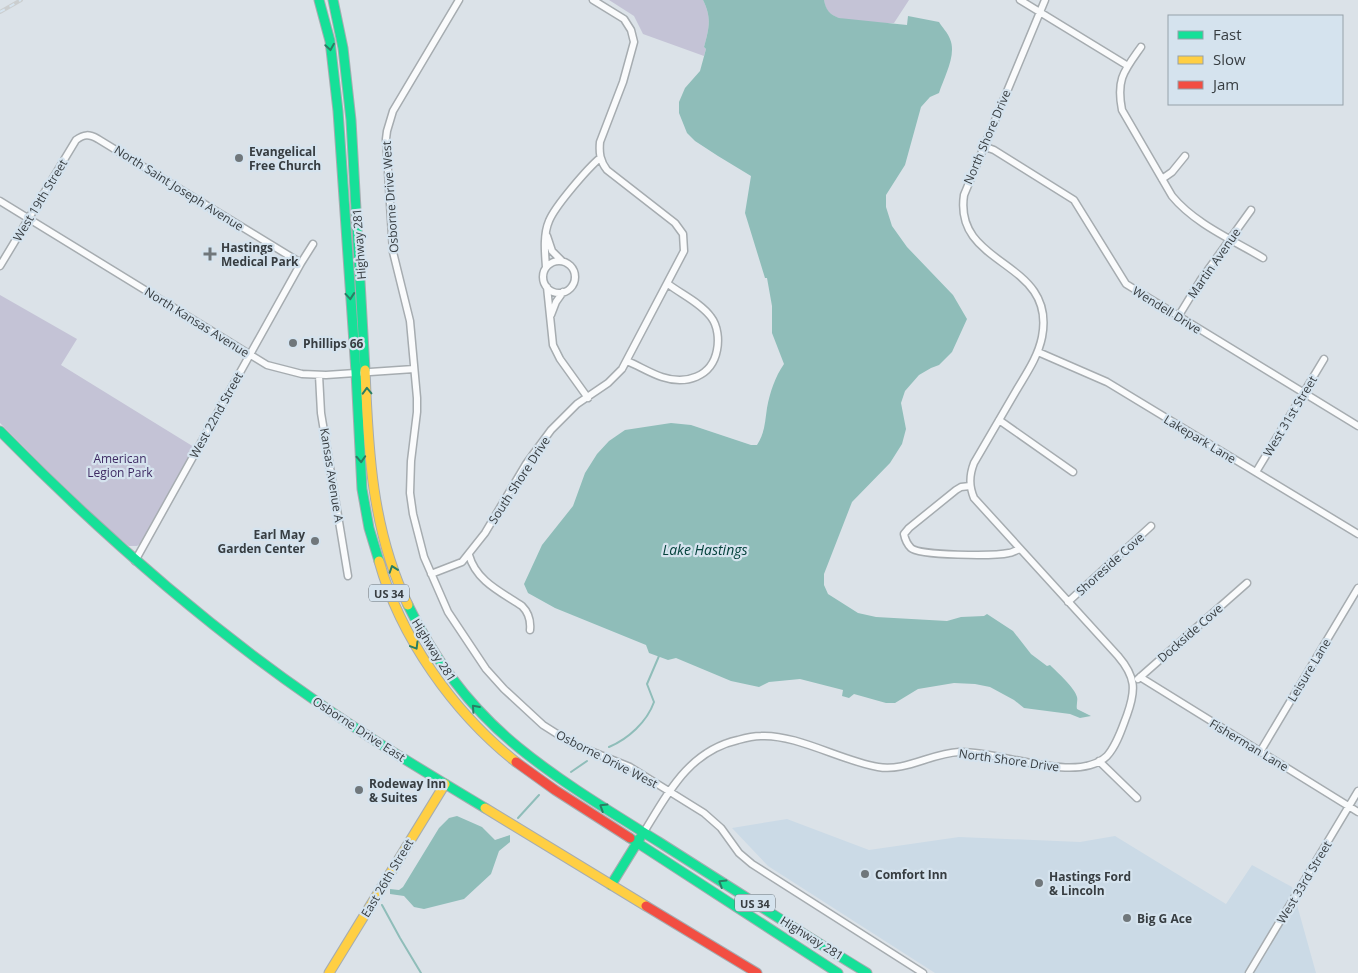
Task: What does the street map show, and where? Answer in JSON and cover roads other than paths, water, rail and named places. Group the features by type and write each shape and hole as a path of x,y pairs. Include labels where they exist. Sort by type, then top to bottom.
{"main road":[{"name":"Highway 281","path":"319,0 330,41 334,76 356,372 362,489 380,570 412,641 442,686 473,723 508,756 545,783 838,973"},
{"name":"Highway 281","path":"333,0 344,49 350,107 369,433 378,517 399,587 429,647 466,698 482,715 553,775 868,973"},
{"name":"Osborne Drive East","path":"0,431 58,490 135,561 222,632 291,684 373,740 757,973"},
{"name":"East 26th Street","path":"329,973 445,784"},
{"name":"North Shore Drive","path":"611,885 644,832"}],"street":[{"name":"Osborne Drive West","path":"459,0 399,100 386,132 393,252 410,320 417,412 411,461 410,493 424,557 448,612 486,669 526,710 558,736 591,752 630,767 670,791 714,821 739,853 752,864 923,973"},
{"path":"588,398 556,353 553,345 547,288 543,276 546,267 544,248 549,220 589,167 600,158 600,142 623,82 634,42 631,30 624,19 594,0"},
{"path":"1020,0 1128,66"},
{"name":"North Shore Drive","path":"970,486 974,463 1038,352 1044,327 1041,307 1035,293 1026,280 976,241 965,224 962,205 964,195 1045,0"},
{"path":"1141,47 1121,80 1118,94 1122,110 1162,179 1172,196 1191,215 1264,258"},
{"name":"West 19th Street","path":"0,266 76,140 81,136"},
{"name":"North Saint Joseph Avenue","path":"81,136 92,136 98,139 300,263"},
{"name":"Wendell Drive","path":"984,146 994,150 1074,200 1126,284 1358,426"},
{"path":"1162,179 1172,172 1185,156"},
{"name":"South Shore Drive","path":"431,574 462,562 485,534 526,464 551,430 577,404 614,378 627,361 684,251 683,234 675,223 607,170 600,158"},
{"name":"North Kansas Avenue","path":"0,201 267,365 302,374 414,369"},
{"name":"Martin Avenue","path":"1178,317 1200,281 1251,210"},
{"path":"546,235 552,251 562,261 571,266 575,277 572,286 556,302 551,317"},
{"name":"West 22nd Street","path":"135,561 300,263 313,244"},
{"path":"546,267 553,262 562,261"},
{"path":"627,361 662,377 684,380 702,375 709,369 714,360 718,342 715,324 710,316 668,284"},
{"path":"547,288 554,292 564,292"},
{"name":"Lakepark Lane","path":"1038,352 1107,382 1358,534"},
{"name":"West 31st Street","path":"1256,472 1324,360"},
{"name":"Kansas Avenue A","path":"319,374 321,413 348,576"},
{"path":"999,420 1073,472"},
{"path":"1020,549 1008,554 929,554 911,548 904,534 956,490 961,487 970,486 974,498 1126,665 1134,683 1130,707 1116,742 1106,756 1099,761 1137,798"},
{"name":"Shoreside Cove","path":"1068,602 1151,526"},
{"path":"468,555 480,578 527,611 530,630"},
{"name":"Dockside Cove","path":"1134,683 1247,583"},
{"name":"Leisure Lane","path":"1260,752 1358,588"},
{"name":"Fisherman Lane","path":"1140,678 1358,812"},
{"name":"North Shore Drive","path":"644,832 670,791 687,770 704,754 726,743 761,736 787,740 883,768 897,767 949,753 960,752 1071,768 1086,766 1099,761"},
{"name":"West 33rd Street","path":"1249,973 1358,791"}],"water":[{"name":"Lake Hastings","path":"703,0 824,0 828,11 839,18 907,25 908,16 939,22 949,37 952,52 947,73 939,93 930,97 921,107 905,165 886,195 886,207 892,226 907,247 953,295 967,319 952,352 939,365 919,375 905,391 901,403 906,429 902,444 890,463 852,502 824,574 824,585 828,594 858,613 876,617 947,621 961,617 984,616 987,614 1013,631 1031,654 1047,666 1050,665 1076,693 1077,709 1091,716 1080,718 1070,714 1024,708 1014,700 990,687 975,684 954,683 918,689 895,703 886,703 854,694 849,698 842,696 843,690 800,679 769,682 759,687 731,681 676,658 668,660 649,653 646,645 555,608 528,593 524,584 542,545 573,506 585,473 597,454 609,441 625,430 671,423 691,425 751,445 757,445 763,431 771,390 784,364 772,333 772,306 767,278 765,278 745,213 751,176 695,141 687,133 679,113 679,102 685,88 700,71 706,49 704,47 709,18"},
{"path":"457,816 482,827 495,840 510,835 510,842 499,851 491,874 464,899 424,909 414,907 404,896 390,894 390,889 399,890 403,887 439,828 449,818"}],"waterway":[{"path":"609,747 630,735 642,723 651,709 654,702 647,684 659,656"},
{"path":"571,772 587,761"},
{"path":"518,818 539,795"},
{"path":"382,905 421,973"}],"railway":[{"path":"0,12 21,0"}],"place":[{"name":"Evangelical Free Church","path":"239,158"},
{"name":"Hastings Medical Park","path":"210,254"},
{"name":"Phillips 66","path":"293,343"},
{"name":"Earl May Garden Center","path":"315,541"},
{"name":"Rodeway Inn & Suites","path":"359,790"},
{"name":"Comfort Inn","path":"865,874"},
{"name":"Hastings Ford & Lincoln","path":"1039,883"},
{"name":"Big G Ace","path":"1127,918"}],"park label":[{"name":"American Legion Park","path":"120,465"}]}
